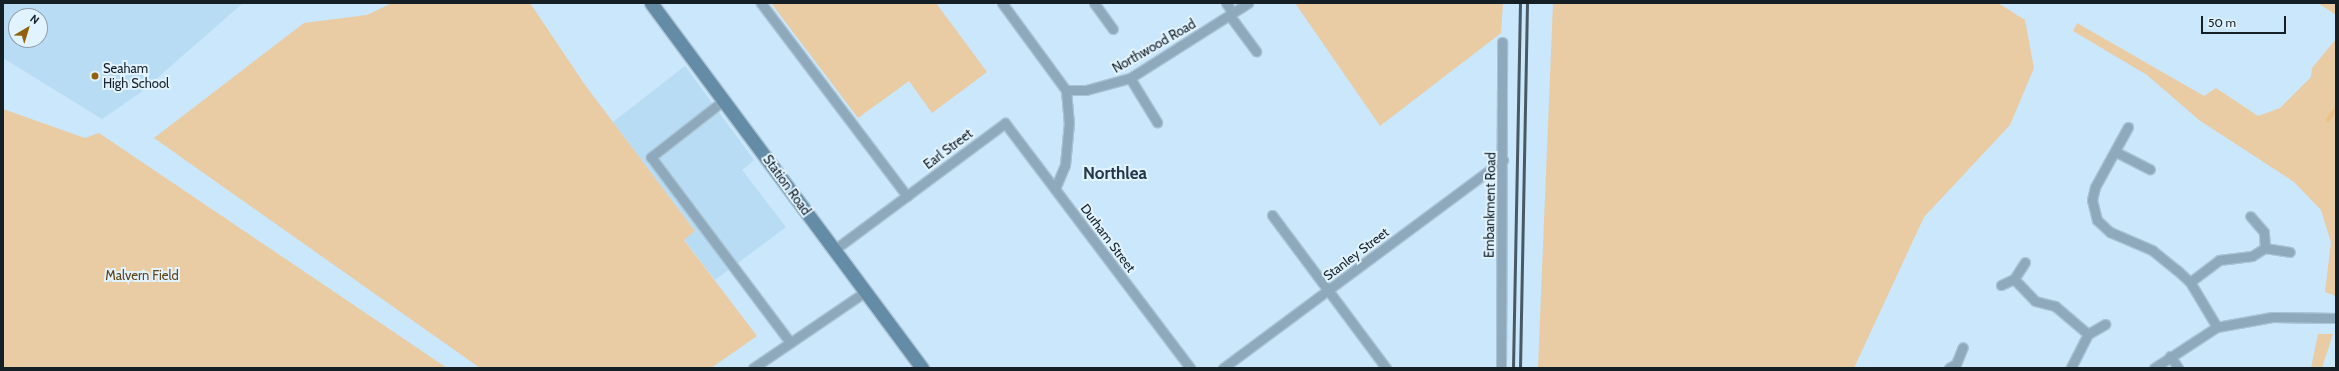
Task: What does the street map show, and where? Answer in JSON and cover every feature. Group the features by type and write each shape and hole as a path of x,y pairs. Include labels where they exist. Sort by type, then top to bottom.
{"main road":[{"name":"Station Road","path":"651,3 922,368"}],"street":[{"path":"761,3 907,196"},
{"path":"1002,3 1066,90 1069,122 1065,165 1055,189"},
{"path":"1094,3 1113,29"},
{"path":"1226,3 1232,15 1256,50"},
{"name":"Northwood Road","path":"1066,90 1086,90 1130,78 1232,15 1248,3"},
{"name":"Embankment Road","path":"1501,368 1504,160 1502,42"},
{"path":"1130,78 1157,122"},
{"path":"724,100 651,157 790,342"},
{"name":"Earl Street","path":"834,250 1005,123"},
{"name":"Durham Street","path":"1005,123 1190,368"},
{"path":"2128,127 2093,193 2093,209 2097,220 2110,232 2152,250 2190,282 2217,327"},
{"path":"2116,152 2150,169"},
{"name":"Stanley Street","path":"1223,368 1504,160"},
{"path":"1272,215 1386,368"},
{"path":"2250,216 2264,232 2266,248"},
{"path":"2190,282 2219,260 2252,256 2266,248 2290,252"},
{"path":"2001,285 2014,279 2025,262"},
{"path":"2014,279 2035,301 2055,306 2088,334"},
{"path":"753,368 865,292"},
{"path":"2154,368 2170,356 2217,327 2272,316 2336,318"},
{"path":"2071,368 2088,334 2106,324"},
{"path":"1955,367 1963,347"},
{"path":"2170,356 2178,368"}],"shaded area":[{"name":"Seaham High School","path":"3,3 243,3 140,93 102,119 3,58"},
{"path":"685,66 754,160 742,170 786,227 715,280 684,239 695,231 613,122"}],"green space":[{"path":"392,3 530,3 585,85 695,231 684,240 757,336 711,368 480,368 154,138 304,23 367,15"},
{"path":"771,3 936,3 987,72 932,113 909,81 858,118"},
{"path":"1295,3 1503,3 1501,33 1380,126"},
{"path":"1553,3 1998,3 2025,20 2034,68 2010,125 1924,217 1854,368 1538,368"},
{"path":"2318,3 2336,3 2336,15"},
{"path":"2077,23 2204,96 2216,88 2258,116 2280,108 2311,77 2312,68 2336,39 2336,296 2325,292 2331,242 2321,210 2294,182 2199,120 2147,75 2073,31"},
{"name":"Malvern Field","path":"3,109 85,138 99,133 447,368 3,368"},
{"path":"2318,334 2333,334 2322,368 2311,368"}],"waterway":[{"path":"2328,120 2336,109"}],"railway":[{"path":"1513,368 1520,3"},
{"path":"1520,368 1527,3"}],"place":[{"name":"Seaham High School","path":"95,76"}],"district":[{"name":"Northlea","path":"1115,174"}]}
